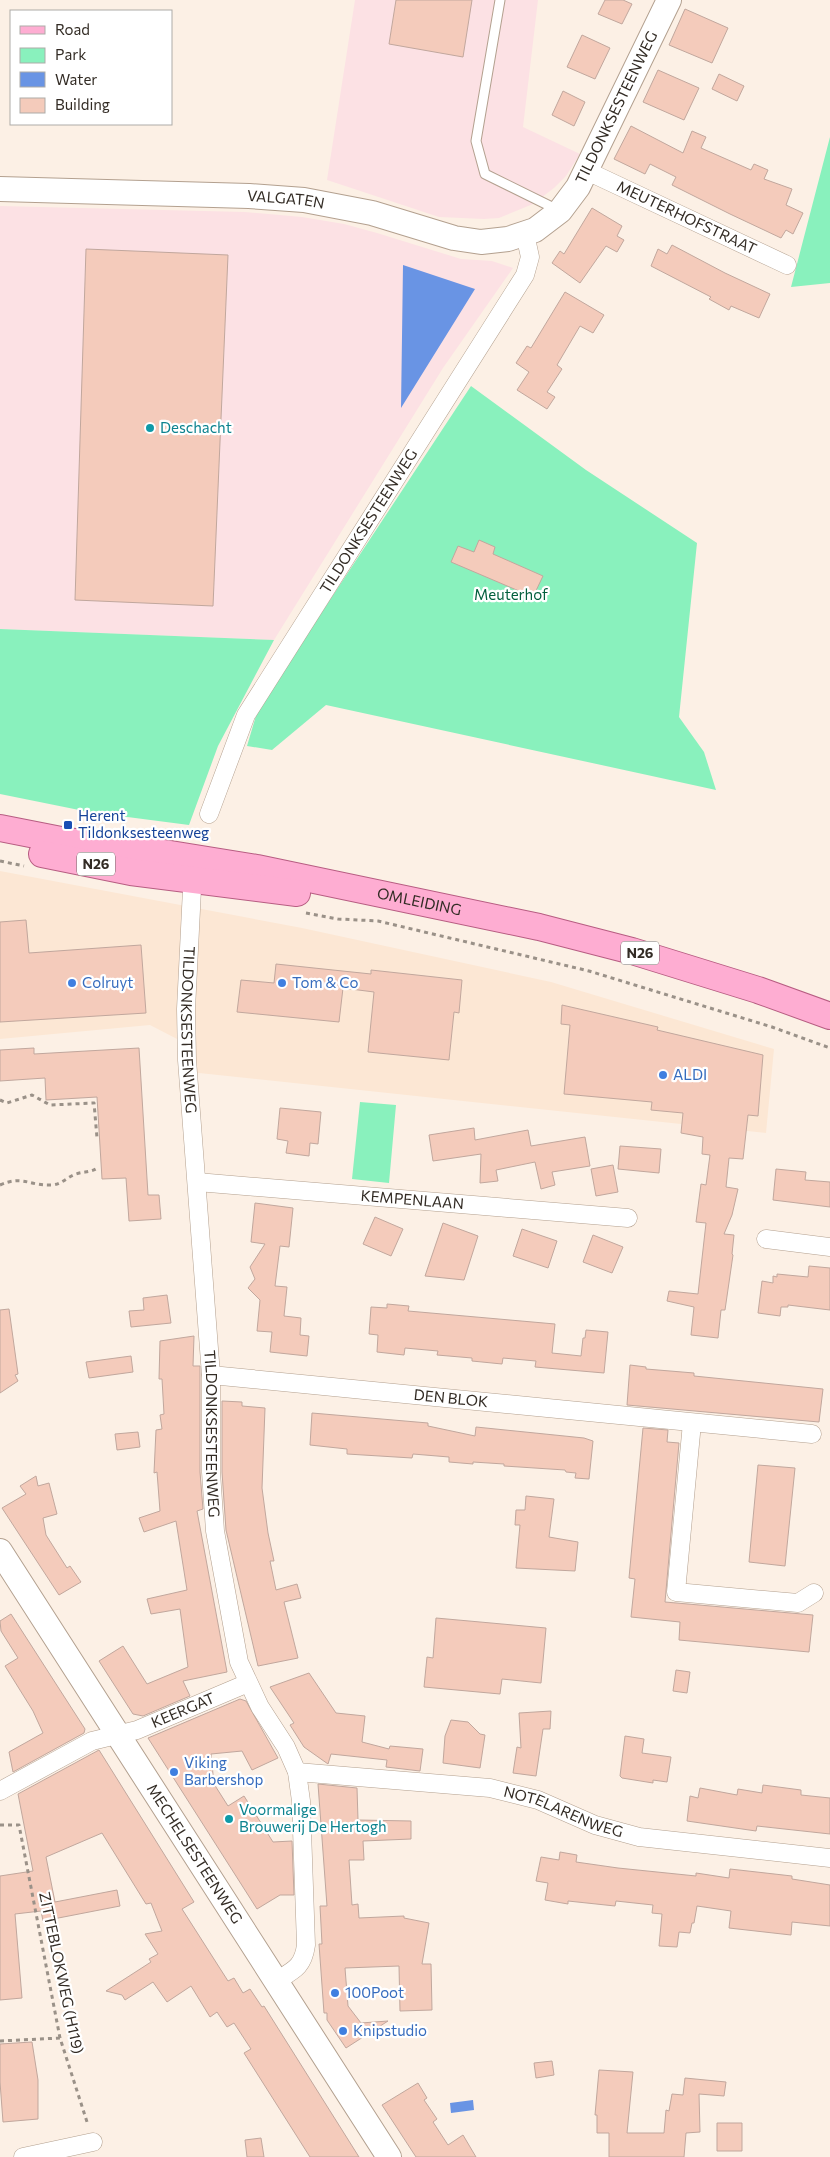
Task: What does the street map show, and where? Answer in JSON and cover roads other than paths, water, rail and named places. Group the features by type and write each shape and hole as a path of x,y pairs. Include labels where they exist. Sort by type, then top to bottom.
{"main road":[{"name":"OMLEIDING","path":"0,828 192,868 292,892 472,925 596,956 683,981 830,1030"},
{"name":"OMLEIDING","path":"0,842 34,852 131,872 192,868 327,882 539,927 641,954 758,990 830,1016"}],"street":[{"name":"TILDONKSESTEENWEG","path":"560,211 587,171 669,0"},
{"name":"MEUTERHOFSTRAAT","path":"587,171 787,265"},
{"name":"VALGATEN","path":"0,189 277,198 338,206 372,213 468,240 495,241 525,234 545,223 560,211"},
{"name":"TILDONKSESTEENWEG","path":"209,814 246,715 525,275 530,257 525,234"},
{"name":"TILDONKSESTEENWEG","path":"192,868 186,1009 211,1375 211,1472 215,1531 239,1662 260,1708 286,1747 297,1772 301,1801 306,1945 304,1960 291,1972 276,1981"},
{"name":"KEMPENLAAN","path":"197,1182 628,1218"},
{"path":"766,1239 830,1247"},
{"name":"DEN BLOK","path":"211,1375 812,1434"},
{"path":"692,1423 676,1592 798,1603 814,1593"},
{"name":"MECHELSESTEENWEG","path":"0,1551 388,2157"},
{"name":"KEERGAT","path":"0,1791 92,1741 144,1727 248,1683"},
{"name":"NOTELARENWEG","path":"297,1772 490,1788 538,1800 595,1825 639,1837 830,1858"},
{"path":"23,2157 93,2142"}],"lane":[{"path":"500,0 476,142 485,174 560,211"}],"water":[{"path":"403,265 475,289 401,408"},
{"path":"473,2100 474,2110 451,2113 450,2103"}],"place":[{"name":"Deschacht","path":"150,428"},
{"name":"Herent Tildonksesteenweg","path":"68,825"},
{"name":"Colruyt","path":"72,983"},
{"name":"Tom & Co","path":"282,983"},
{"name":"ALDI","path":"663,1075"},
{"name":"Viking Barbershop","path":"174,1772"},
{"name":"Voormalige Brouwerij De Hertogh","path":"229,1819"},
{"name":"100Poot","path":"335,1993"},
{"name":"Knipstudio","path":"343,2031"}],"park label":[{"name":"Meuterhof","path":"511,595"}]}
